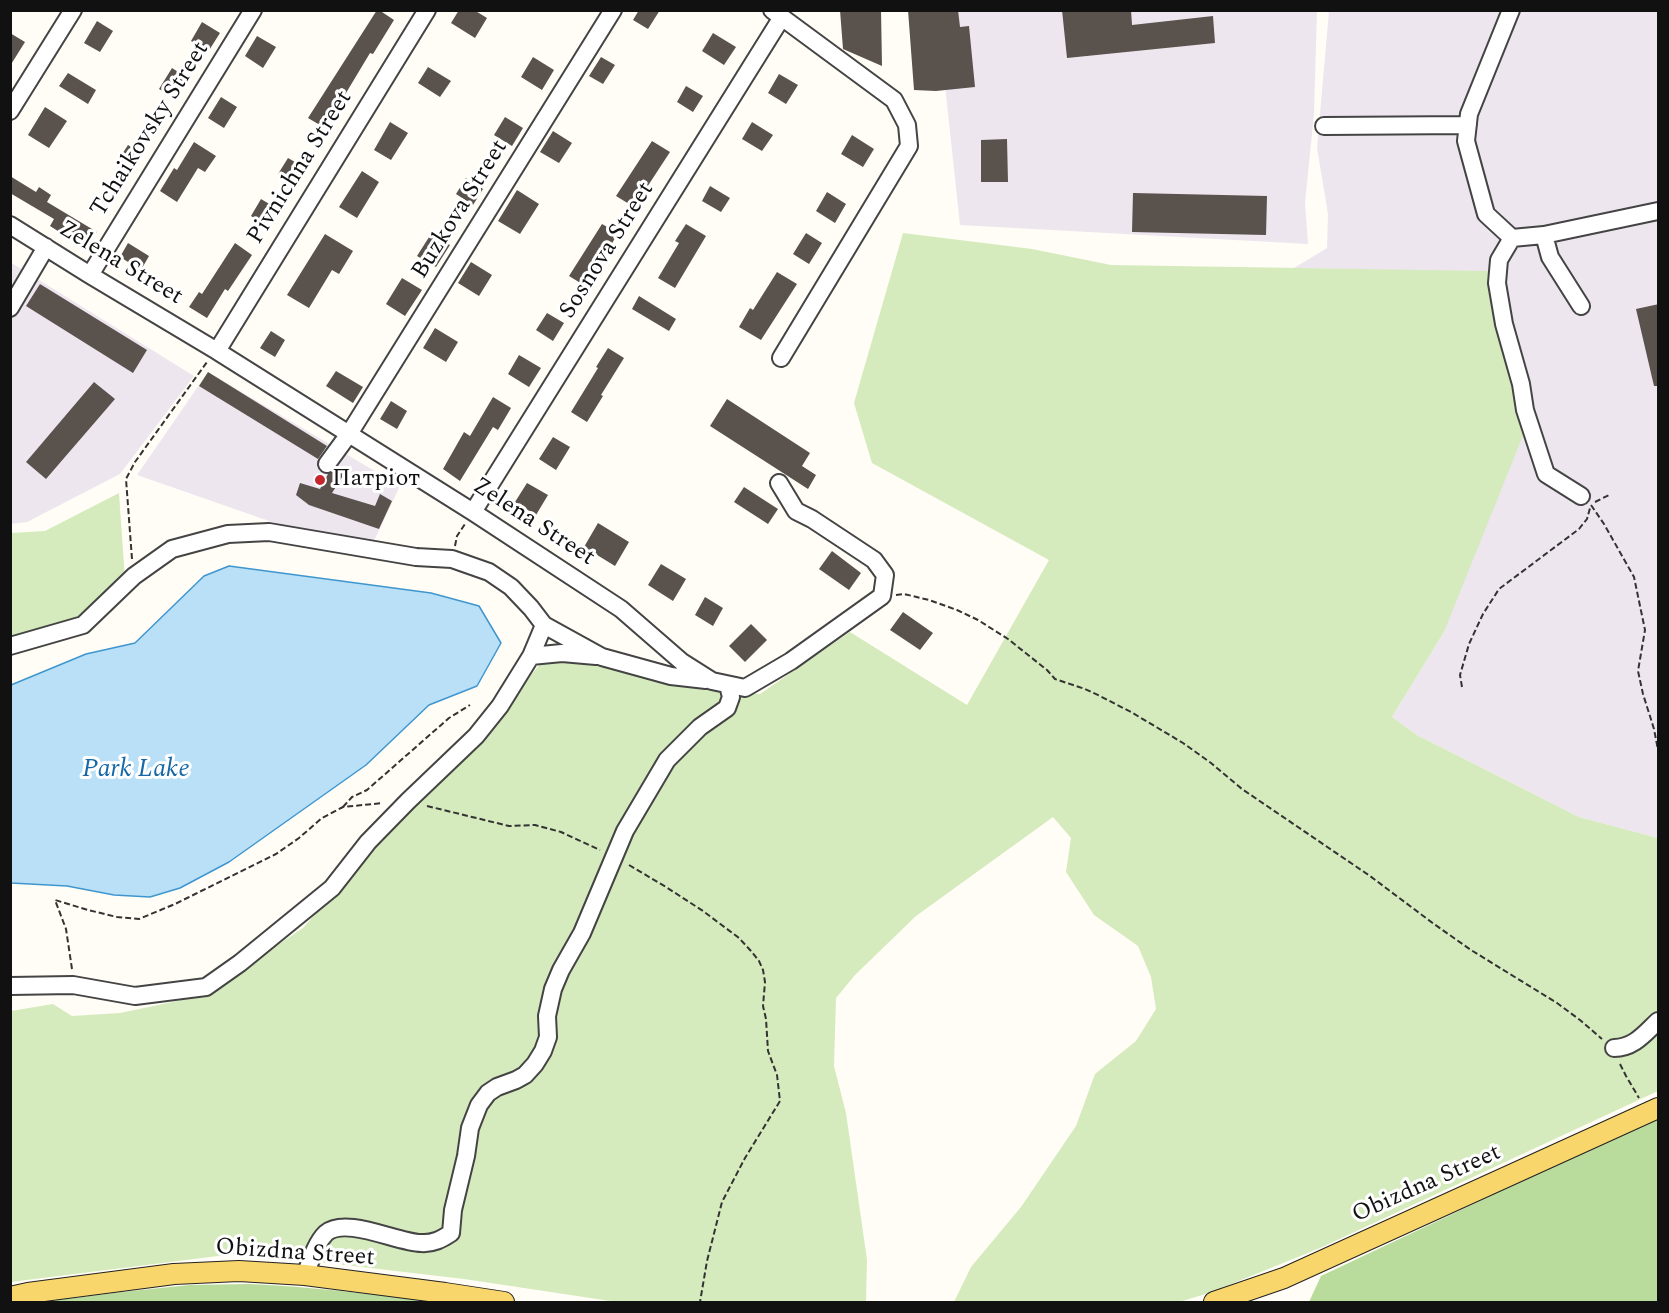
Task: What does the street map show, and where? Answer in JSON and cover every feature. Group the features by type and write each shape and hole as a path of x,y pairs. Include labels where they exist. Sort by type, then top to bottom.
{"main road":[{"name":"Obizdna Street","path":"1214,1302 1284,1278 1653,1110"},
{"name":"Obizdna Street","path":"10,1298 28,1293 174,1274 239,1271 305,1275 504,1302"}],"street":[{"path":"10,111 73,10"},
{"name":"Tchaikovsky Street","path":"90,275 254,10"},
{"name":"Pivnichna Street","path":"217,351 427,10"},
{"name":"Buzkova Street","path":"327,464 349,434 613,10"},
{"path":"1510,10 1469,114 1466,141 1486,214 1512,238 1544,235 1659,211"},
{"path":"777,14 894,100 907,125 909,146 781,358"},
{"name":"Sosnova Street","path":"473,512 777,14"},
{"path":"1324,126 1468,125"},
{"name":"Zelena Street","path":"10,225 217,351 473,512 621,609 682,662 712,681 746,688 790,661 882,596"},
{"path":"1544,235 1550,257 1581,306"},
{"path":"1512,238 1499,260 1497,283 1504,324 1521,384 1525,410 1546,474 1586,501"},
{"path":"10,308 46,247"},
{"path":"779,483 796,511 874,560 885,575 882,596"},
{"path":"10,646 83,625 134,576 172,549 228,534 269,532 416,557 452,559 489,572 511,587 544,625 602,657"},
{"path":"10,986 73,985 135,996 206,987 240,963 332,888 368,842 476,736 500,706 531,656 544,625"},
{"path":"531,656 562,653 602,657 671,676 712,681"},
{"path":"305,1275 318,1244 328,1232 341,1228 363,1229 422,1243 441,1240 452,1233 453,1210 470,1128 479,1105 488,1093 497,1087 525,1075 543,1051 548,1037 547,1016 553,989 582,933 624,831 667,760 700,727 727,708 731,697 729,685"},
{"path":"1614,1047 1624,1048 1632,1044 1659,1021"}],"path":[{"path":"134,576 126,479 142,452 217,351"},
{"path":"1586,501 1611,494"},
{"path":"1462,687 1460,675 1469,644 1499,589 1579,529 1587,519 1586,501"},
{"path":"1586,501 1604,524 1634,577 1645,630 1638,671 1659,750"},
{"path":"452,559 457,536 473,512"},
{"path":"882,596 904,594 957,610 1008,639 1056,679 1110,701 1182,743 1242,789 1370,876 1471,950 1557,1003 1614,1047 1626,1076 1653,1110"},
{"path":"73,985 66,929 55,900 117,917 139,919 175,904 276,854 322,818 343,807 352,797 367,790 449,718 470,705"},
{"path":"343,807 408,801 509,826 535,825 561,832 614,857 666,887 739,938 755,956 763,970 765,982 763,1006 768,1051 777,1075 780,1101 745,1158 722,1202 707,1261 700,1302"}],"shaded area":[{"path":"937,11 1317,11 1314,114 1305,203 1308,244 960,225"},
{"path":"1329,11 1658,11 1658,838 1579,817 1417,735 1392,717 1444,632 1488,272 1294,268 1327,248 1328,214 1317,148"},
{"path":"10,262 194,376 120,474 27,522 11,524"},
{"path":"208,372 400,486 373,543 292,529 137,475"}],"green space":[{"path":"903,233 1032,249 1111,265 1488,271 1526,428 1444,632 1392,717 1417,735 1579,817 1658,838 1658,1091 1320,1248 1209,1293 1179,1302 954,1302 971,1267 1021,1207 1076,1126 1095,1074 1136,1041 1156,1009 1151,977 1138,946 1094,915 1066,872 1071,838 1053,817 916,916 855,975 836,998 834,1066 846,1113 867,1260 866,1302 617,1302 464,1279 242,1253 11,1282 11,1011 53,1004 72,1016 120,1013 187,999 212,989 303,928 358,865 475,744 540,664 567,658 581,659 743,693 760,694 850,632 967,705 1049,560 872,463 854,403"},
{"path":"119,493 125,580 67,624 11,638 11,533 45,531"},
{"path":"1658,1119 1658,1302 1309,1302 1321,1276"},
{"path":"249,1284 339,1291 429,1302 42,1302 190,1285"}],"water":[{"name":"Park Lake","path":"229,566 431,593 479,606 501,643 477,686 429,705 366,765 229,862 180,888 150,897 114,895 67,886 11,883 11,685 86,654 135,643 204,576"}],"building":[{"path":"377,10 394,20 373,54 370,53 325,128 308,118"},
{"path":"459,10 474,10 487,18 475,38 451,23"},
{"path":"639,10 660,10 648,29 633,20"},
{"path":"840,10 881,10 882,66 843,49"},
{"path":"908,10 958,10 960,27 969,26 975,87 936,91 914,90"},
{"path":"1062,10 1131,10 1132,25 1213,16 1215,43 1067,58"},
{"path":"97,21 113,31 100,52 84,43"},
{"path":"202,22 220,33 208,52 191,41"},
{"path":"10,33 25,42 10,66"},
{"path":"713,33 736,47 724,65 702,51"},
{"path":"257,36 276,47 263,68 245,56"},
{"path":"533,57 554,70 542,90 521,77"},
{"path":"601,57 615,65 603,84 589,76"},
{"path":"428,67 451,81 440,97 418,83"},
{"path":"172,68 189,79 176,99 159,89"},
{"path":"68,73 96,90 88,104 59,86"},
{"path":"779,74 798,85 786,104 768,93"},
{"path":"686,86 703,96 693,112 677,102"},
{"path":"221,97 237,107 224,128 208,118"},
{"path":"45,107 67,121 49,148 28,135"},
{"path":"505,117 523,128 512,146 494,135"},
{"path":"390,122 408,133 391,160 374,150"},
{"path":"752,122 773,135 762,151 742,139"},
{"path":"553,131 572,143 559,163 540,152"},
{"path":"852,135 874,149 863,167 841,154"},
{"path":"1007,139 1008,182 981,182 981,140"},
{"path":"652,141 670,152 634,207 616,196"},
{"path":"194,142 216,156 205,172 198,168 177,202 160,191 174,168 177,170"},
{"path":"128,145 143,154 130,174 115,165"},
{"path":"288,158 302,166 292,182 278,174"},
{"path":"362,171 379,182 357,218 339,207"},
{"path":"10,176 36,192 39,187 51,195 47,202 97,232 86,249 50,226 54,219 10,193"},
{"path":"466,178 483,189 473,205 456,194"},
{"path":"710,186 730,198 721,212 702,201"},
{"path":"517,190 539,204 520,234 498,221"},
{"path":"827,192 846,204 835,223 816,211"},
{"path":"1133,193 1267,196 1266,235 1132,232"},
{"path":"261,199 276,208 265,225 251,216"},
{"path":"602,224 618,233 587,287 569,276"},
{"path":"686,224 706,236 675,288 658,278 679,243 675,241"},
{"path":"806,233 822,243 809,264 793,254"},
{"path":"325,234 353,251 339,274 332,270 309,308 287,295"},
{"path":"431,234 450,245 436,267 417,256"},
{"path":"128,243 149,256 141,270 120,257"},
{"path":"235,243 252,255 228,291 225,289 207,318 189,307 199,292 202,294"},
{"path":"471,262 492,275 479,296 458,283"},
{"path":"777,272 797,284 761,340 739,327 750,308 753,310"},
{"path":"402,278 422,290 405,316 386,304"},
{"path":"40,284 147,350 133,373 26,306"},
{"path":"639,296 676,319 669,331 632,309"},
{"path":"1659,304 1659,386 1654,386 1636,309"},
{"path":"547,313 564,323 553,341 536,330"},
{"path":"435,328 458,342 446,362 423,348"},
{"path":"271,331 285,340 275,357 260,348"},
{"path":"608,348 624,358 587,422 571,412"},
{"path":"519,355 541,368 529,387 508,374"},
{"path":"336,371 363,387 353,403 326,386"},
{"path":"208,372 327,446 318,459 199,386"},
{"path":"94,382 115,399 46,479 26,462"},
{"path":"493,397 511,408 498,430 493,427 460,481 443,469 464,432 470,436"},
{"path":"727,399 810,453 802,466 816,475 808,489 710,426"},
{"path":"391,401 407,411 397,429 380,419"},
{"path":"553,437 570,447 556,470 539,459"},
{"path":"336,469 344,474 332,493 375,506 380,494 392,501 379,529 309,505 296,495 300,483 320,489 328,474"},
{"path":"527,483 548,495 536,515 515,502"},
{"path":"744,487 778,509 768,524 734,502"},
{"path":"598,523 629,542 615,566 584,547"},
{"path":"832,551 861,573 849,590 819,569"},
{"path":"661,564 686,579 673,601 648,585"},
{"path":"705,597 723,608 713,626 695,615"},
{"path":"903,612 933,633 920,650 890,630"},
{"path":"751,624 767,640 745,662 729,646"}],"place":[{"name":"Патріот","path":"320,480"}]}
